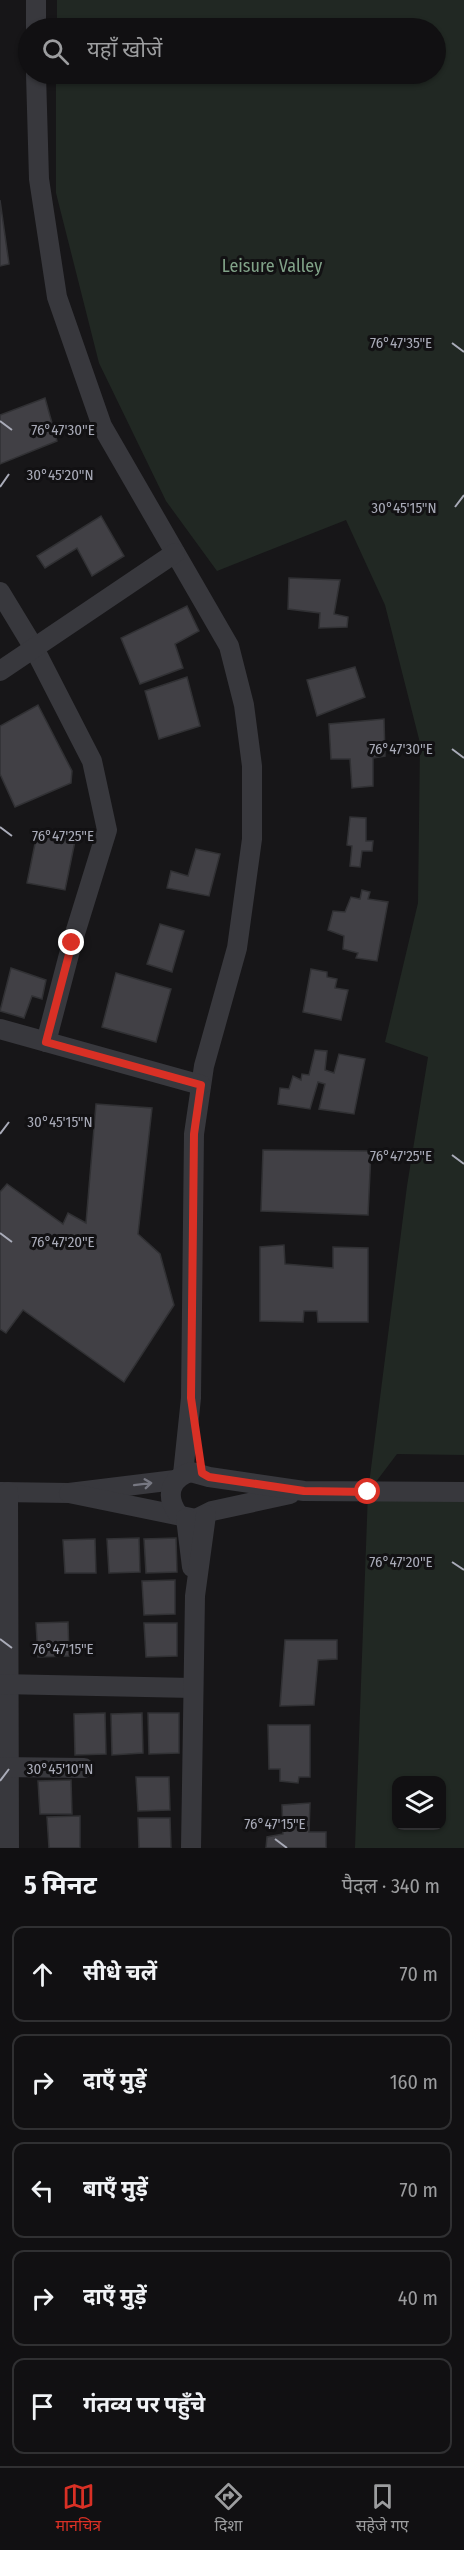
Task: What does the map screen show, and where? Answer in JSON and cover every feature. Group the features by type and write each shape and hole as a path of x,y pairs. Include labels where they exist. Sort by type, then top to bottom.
{"street":[{"path":"36,0 36,18"},
{"path":"36,84 39,179 57,297 102,426 229,646 244,705 252,766 252,839 237,948 204,1066 194,1134 192,1476"},
{"path":"0,671 175,553"},
{"path":"0,592 34,648 92,760 107,830 72,943 46,1042"},
{"path":"0,1029 201,1085"},
{"path":"191,1848 196,1515 217,1493 192,1476"},
{"path":"192,1476 171,1488 170,1498 196,1515"},
{"path":"9,1848 5,1767 4,1492 69,1493 192,1476 304,1491 464,1492"},
{"path":"69,1493 196,1515 304,1491"},
{"path":"5,1684 193,1688"},
{"path":"5,1767 84,1768"}],"green space":[{"name":"Leisure Valley","path":"57,0 464,0 464,1455 397,1454 369,1491 464,1496 464,1848 355,1848 368,1492 407,1186 428,1057 385,1042 418,903 420,743 385,605 346,520 217,571 166,501 99,363 56,193 56,84 446,84 446,18 57,18"}],"building":[{"path":"0,200 9,264 0,266"},
{"path":"45,398 57,441 0,464 0,415"},
{"path":"101,516 124,556 92,576 77,548 45,568 37,556"},
{"path":"289,578 340,580 334,614 348,617 347,627 319,628 320,613 288,609"},
{"path":"187,606 199,631 175,644 183,668 140,684 121,638"},
{"path":"355,667 365,697 317,716 307,680"},
{"path":"187,677 200,726 159,739 145,691"},
{"path":"38,705 72,771 71,783 15,807 0,774 0,726"},
{"path":"384,719 385,756 373,758 373,786 352,788 350,759 331,759 329,724"},
{"path":"350,817 366,818 366,841 373,841 372,851 362,851 360,867 350,866 352,846 347,845"},
{"path":"38,829 76,836 65,890 27,883"},
{"path":"196,849 220,854 209,896 167,888 171,871 188,876"},
{"path":"362,890 370,892 368,899 388,902 377,961 356,958 358,953 343,949 344,936 328,930 333,911 345,912 351,897 360,899"},
{"path":"160,924 184,931 172,972 147,964"},
{"path":"11,968 46,980 42,999 32,996 24,1018 0,1011"},
{"path":"311,969 327,972 327,977 337,979 335,988 348,990 341,1020 303,1012"},
{"path":"116,973 171,989 156,1042 102,1027"},
{"path":"315,1050 327,1051 325,1070 334,1073 339,1054 365,1059 354,1114 319,1109 325,1084 318,1082 310,1109 278,1104 280,1088 289,1089 293,1076 301,1080 302,1074 309,1075"},
{"path":"96,1104 152,1108 138,1234 160,1254 174,1305 124,1382 23,1310 6,1333 0,1329 0,1192 7,1184 63,1224 68,1213 86,1223"},
{"path":"263,1150 371,1151 368,1215 261,1211"},
{"path":"284,1245 285,1264 333,1268 333,1247 368,1248 368,1322 318,1322 317,1311 304,1311 303,1322 260,1321 260,1247"},
{"path":"139,1538 140,1572 109,1573 107,1539"},
{"path":"176,1538 177,1572 146,1573 144,1539"},
{"path":"95,1539 96,1573 65,1573 63,1540"},
{"path":"175,1580 175,1614 144,1615 142,1581"},
{"path":"68,1622 69,1656 38,1657 36,1623"},
{"path":"144,1623 177,1623 177,1656 146,1657"},
{"path":"285,1640 337,1640 337,1659 318,1660 314,1705 280,1706"},
{"path":"105,1713 106,1754 75,1755 74,1714"},
{"path":"142,1713 143,1753 112,1755 111,1714"},
{"path":"148,1713 179,1713 179,1753 149,1754"},
{"path":"268,1725 310,1725 310,1777 299,1777 298,1783 280,1781 280,1769 269,1769"},
{"path":"136,1777 169,1777 170,1810 138,1811"},
{"path":"71,1780 72,1814 40,1814 38,1781"},
{"path":"310,1803 309,1832 326,1832 326,1848 266,1848 267,1837 283,1834 282,1805"},
{"path":"80,1816 80,1848 49,1848 47,1817"},
{"path":"138,1818 170,1818 171,1848 139,1848"}],"route":[{"path":"72,943 46,1042 201,1085 194,1134 191,1398 202,1473 209,1477 304,1491 368,1492"}]}
